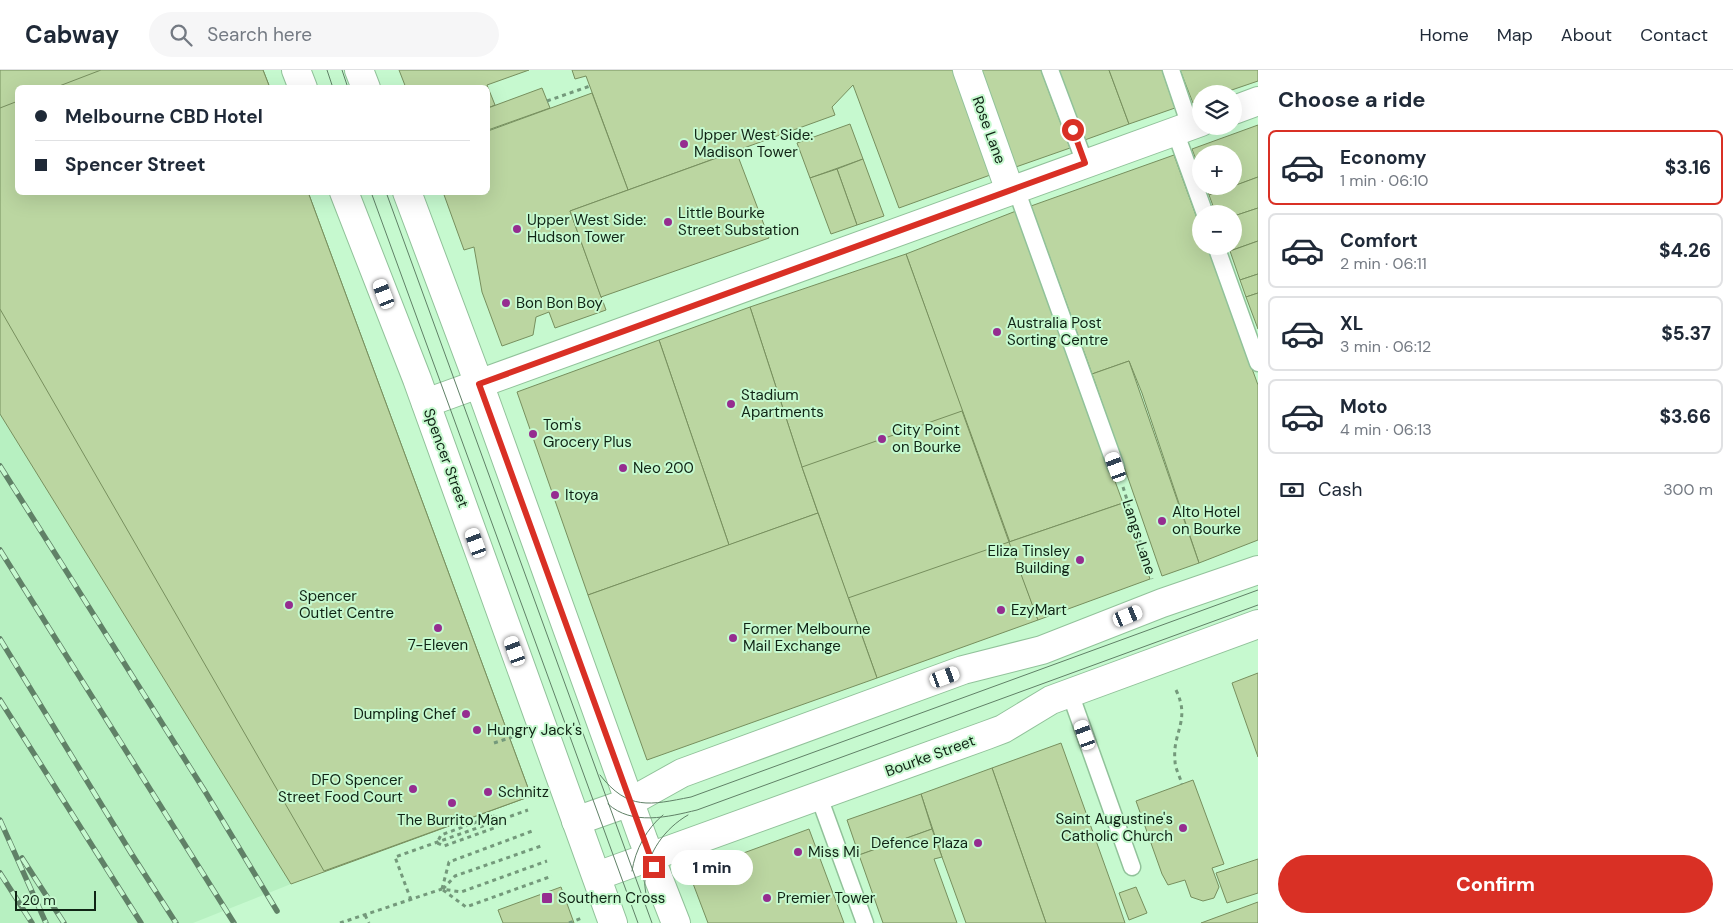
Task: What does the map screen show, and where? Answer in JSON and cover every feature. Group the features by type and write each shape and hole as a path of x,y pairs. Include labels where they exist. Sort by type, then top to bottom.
{"street":[{"path":"296,70 302,85"},
{"path":"359,70 365,85"},
{"name":"Rose Lane","path":"967,70 1013,190"},
{"path":"1242,107 1258,101"},
{"path":"426,403 1188,126"},
{"name":"Spencer Street","path":"345,195 426,403 613,923"},
{"path":"408,195 479,384 650,858 676,923"},
{"path":"576,820 630,802 682,773 963,670 1042,650 1162,603 1258,570"},
{"name":"Bourke Street","path":"597,876 1003,729 1051,700 1258,624"}],"lane":[{"path":"1050,70 1085,163"},
{"path":"1171,70 1188,126 1203,205"},
{"path":"1013,190 1116,467"},
{"path":"1219,255 1258,363"},
{"path":"1070,693 1132,867"},
{"path":"819,797 865,923"}],"path":[{"path":"547,101 590,86"},
{"name":"Langs Lane","path":"1116,467 1155,588 1162,603"},
{"path":"1176,690 1182,701 1183,714 1176,744 1175,762 1182,784"},
{"path":"494,744 512,737"},
{"path":"411,900 395,858 528,810"},
{"path":"442,889 449,862 535,830"},
{"path":"340,923 442,889 455,876 541,846"},
{"path":"442,889 460,892 547,861"},
{"path":"442,889 466,907 552,876"},
{"path":"365,915 369,923"},
{"path":"568,923 587,916"}],"shaded area":[{"path":"0,414 291,884 193,923 0,923"}],"building":[{"name":"Spencer Outlet Centre","path":"0,70 263,70 269,85 15,85 15,195 309,195 531,796 291,884 0,414"},
{"path":"101,70 263,70 269,85 62,85"},
{"path":"399,70 529,70 487,85 405,85"},
{"name":"Upper West Side: Madison Tower","path":"572,70 955,70 993,174 899,208 853,85 832,107 835,115 628,190 586,76 575,79"},
{"path":"978,70 1041,70 1070,148 1013,168"},
{"path":"1057,70 1109,70 1129,124 1082,141"},
{"path":"1109,70 1162,70 1175,108 1129,124"},
{"path":"1180,70 1258,70 1258,81 1242,86 1192,85 1192,100"},
{"path":"542,88 550,108 490,129 490,107"},
{"path":"490,92 495,105 490,107"},
{"name":"Upper West Side: Hudson Tower","path":"592,93 628,190 570,211 606,310 555,328 549,312 536,317 533,335 502,346 482,292 474,247 464,250 444,195 490,195 490,130"},
{"name":"Spencer Outlet Centre","path":"15,102 15,195 309,195 531,796 324,871 0,309 0,108"},
{"path":"850,124 863,159 810,178 797,143"},
{"path":"1258,125 1258,177 1242,183 1242,145 1203,145 1230,135 1242,135 1242,131"},
{"name":"Little Bourke Street Substation","path":"736,151 769,238 601,297 570,211"},
{"path":"1174,155 1192,205 1192,255 1210,255 1258,385 1258,540 1199,563 1142,393 1129,361 1092,374 1031,206"},
{"path":"863,159 884,216 857,225 837,169"},
{"path":"837,169 857,225 831,234 810,178"},
{"path":"1258,177 1258,208 1242,213 1242,205 1213,205 1209,195 1242,195 1242,183"},
{"path":"1258,208 1258,241 1242,247 1242,213"},
{"name":"Australia Post Sorting Centre","path":"1016,211 1123,503 1009,542 906,254"},
{"path":"1258,241 1258,274 1240,280 1231,255 1242,255 1242,247"},
{"name":"City Point on Bourke","path":"906,254 1038,620 877,678 802,467 750,307"},
{"path":"1258,274 1258,293 1246,297 1240,280"},
{"path":"1258,293 1258,329 1246,297"},
{"name":"Stadium Apartments","path":"750,307 818,513 729,545 659,340"},
{"name":"Neo 200","path":"659,340 729,545 588,595 517,392"},
{"path":"1129,361 1199,563 1162,576 1092,374"},
{"path":"962,411 1009,542 848,598 802,467"},
{"name":"Eliza Tinsley Building","path":"1123,503 1150,579 1038,620 1009,542"},
{"name":"Former Melbourne Mail Exchange","path":"818,513 877,678 647,760 588,595"},
{"path":"1258,673 1258,757 1232,683"},
{"path":"1061,743 1125,923 1046,923 992,768"},
{"name":"Defence Plaza","path":"992,768 1046,923 966,923 942,857 921,794"},
{"path":"1193,780 1224,864 1212,868 1219,887 1214,898 1203,901 1191,897 1185,880 1168,885 1162,874 1136,801"},
{"path":"921,794 932,829 859,855 847,820"},
{"name":"Premier Tower","path":"809,829 844,923 708,923 689,873"},
{"path":"932,829 942,857 934,859 957,923 883,923 859,855"},
{"path":"1258,859 1258,893 1227,903 1216,873"},
{"name":"Southern Cross","path":"561,887 574,923 503,923 498,910"},
{"path":"1136,887 1147,913 1129,920 1119,893"},
{"path":"1258,902 1258,923 1201,923"}],"tram line":[{"path":"327,70 332,85"},
{"path":"342,70 347,85"},
{"path":"372,195 638,923"},
{"path":"387,195 652,923"},
{"path":"600,775 610,787 630,800 652,803 691,797 1258,590"},
{"path":"608,804 628,815 651,818 697,810 1258,605"},
{"path":"632,871 636,855 643,840 652,826 663,815"},
{"path":"646,896 646,870 653,851 665,834 688,815"}],"railway":[{"path":"0,466 206,793 277,911"},
{"path":"0,550 234,923"},
{"path":"0,639 176,923"},
{"path":"0,700 141,923"},
{"path":"0,820 46,923"},
{"path":"22,858 64,923"},
{"path":"0,873 32,923"}],"place":[{"name":"Upper West Side: Madison Tower","path":"684,144"},
{"name":"Little Bourke Street Substation","path":"668,222"},
{"name":"Upper West Side: Hudson Tower","path":"517,229"},
{"name":"Bon Bon Boy","path":"506,303"},
{"name":"Australia Post Sorting Centre","path":"997,332"},
{"name":"Stadium Apartments","path":"731,404"},
{"name":"Tom's Grocery Plus","path":"533,434"},
{"name":"City Point on Bourke","path":"882,439"},
{"name":"Neo 200","path":"623,468"},
{"name":"Itoya","path":"555,495"},
{"name":"Alto Hotel on Bourke","path":"1162,521"},
{"name":"Eliza Tinsley Building","path":"1080,560"},
{"name":"Spencer Outlet Centre","path":"289,605"},
{"name":"EzyMart","path":"1001,610"},
{"name":"7-Eleven","path":"438,628"},
{"name":"Former Melbourne Mail Exchange","path":"733,638"},
{"name":"Dumpling Chef","path":"466,714"},
{"name":"Hungry Jack's","path":"477,730"},
{"name":"DFO Spencer Street Food Court","path":"413,789"},
{"name":"Schnitz","path":"488,792"},
{"name":"The Burrito Man","path":"452,803"},
{"name":"Saint Augustine's Catholic Church","path":"1183,828"},
{"name":"Defence Plaza","path":"978,843"},
{"name":"Miss Mi","path":"798,852"},
{"name":"Southern Cross","path":"547,898"},
{"name":"Premier Tower","path":"767,898"}],"route":[{"path":"654,867 479,384 1085,163 1073,130"}]}
